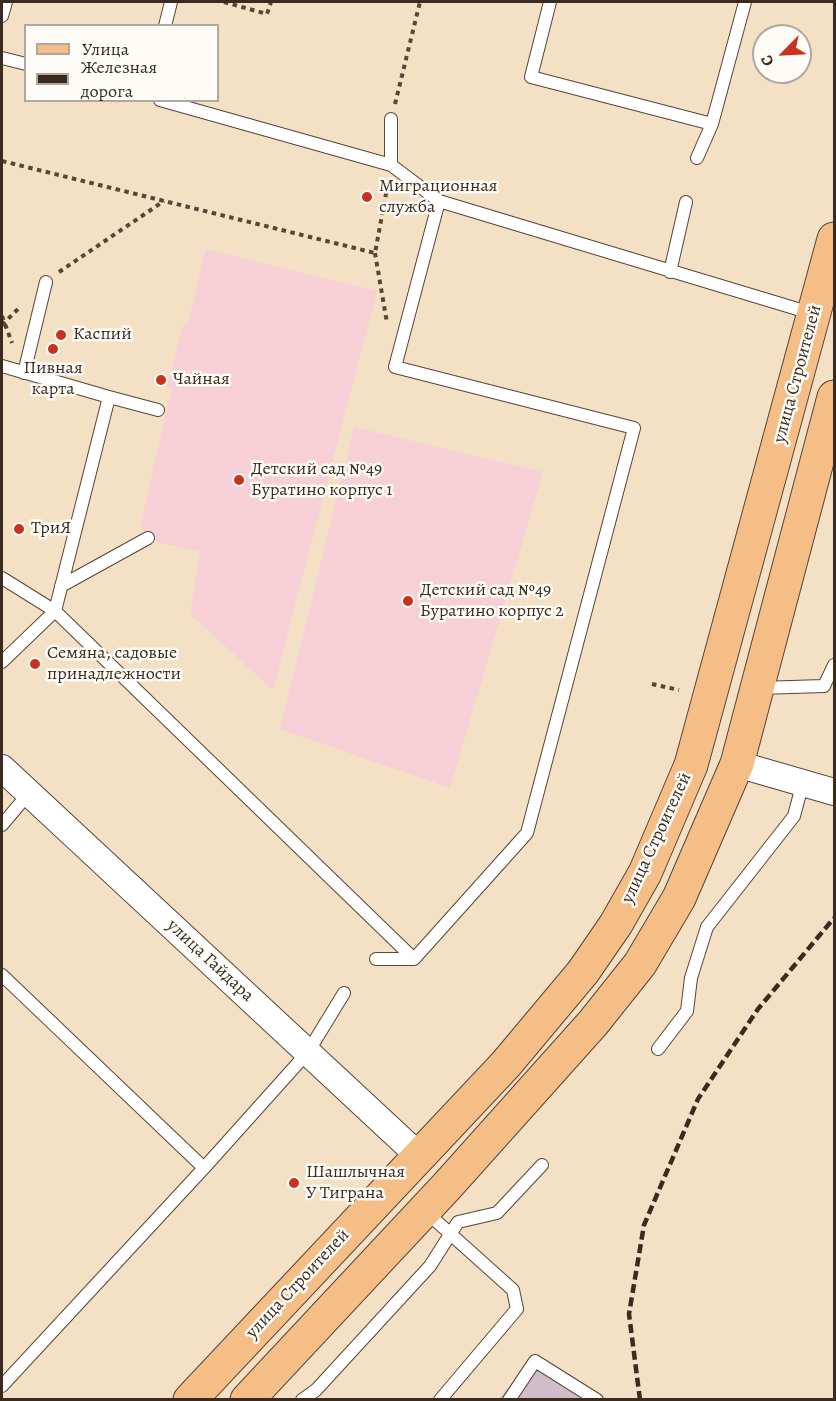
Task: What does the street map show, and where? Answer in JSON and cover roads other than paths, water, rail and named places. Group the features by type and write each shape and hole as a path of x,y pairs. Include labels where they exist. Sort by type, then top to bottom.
{"main road":[{"name":"улица Строителей","path":"190,1400 506,1064 584,972 616,924 645,873 691,765 824,318 834,239"},
{"path":"247,1400 448,1185 592,1023 640,964 679,898 737,764 834,397"},
{"path":"418,1155 448,1185"}],"street":[{"path":"737,764 834,792"},
{"name":"улица Гайдара","path":"2,768 418,1155"}],"lane":[{"path":"2,16 6,2"},
{"path":"166,24 171,2"},
{"path":"550,2 531,77 712,124"},
{"path":"697,158 712,124 745,2"},
{"path":"2,58 24,64"},
{"path":"167,102 391,165 438,201 824,318"},
{"path":"391,119 391,165"},
{"path":"376,959 414,959 528,834 634,428 395,367 438,201"},
{"path":"670,272 686,202"},
{"path":"24,373 46,282"},
{"path":"2,366 158,410"},
{"path":"2,662 55,611 109,397"},
{"path":"61,586 148,538"},
{"path":"2,578 55,611 414,959"},
{"path":"757,688 824,686 834,665"},
{"path":"658,1049 687,1011 691,978 707,927 794,816 803,782"},
{"path":"2,825 29,793"},
{"path":"2,975 204,1168"},
{"path":"2,1386 308,1053 344,993"},
{"path":"302,1400 316,1390 430,1266 452,1236 458,1222 497,1213 542,1165"},
{"path":"424,1210 513,1290 517,1309 440,1400"},
{"path":"509,1400 535,1361 597,1400"}],"railway":[{"path":"640,1400 629,1314 644,1225 698,1099 758,1009 834,918"}],"place":[{"name":"Миграционная служба","path":"367,197"},
{"name":"Каспий","path":"61,335"},
{"name":"Пивная карта","path":"53,349"},
{"name":"Чайная","path":"161,380"},
{"name":"Детский сад №49 Буратино корпус 1","path":"239,480"},
{"name":"ТриЯ","path":"19,529"},
{"name":"Детский сад №49 Буратино корпус 2","path":"408,601"},
{"name":"Семяна, садовые принадлежности","path":"35,664"},
{"name":"Шашлычная У Тиграна","path":"294,1183"}]}
